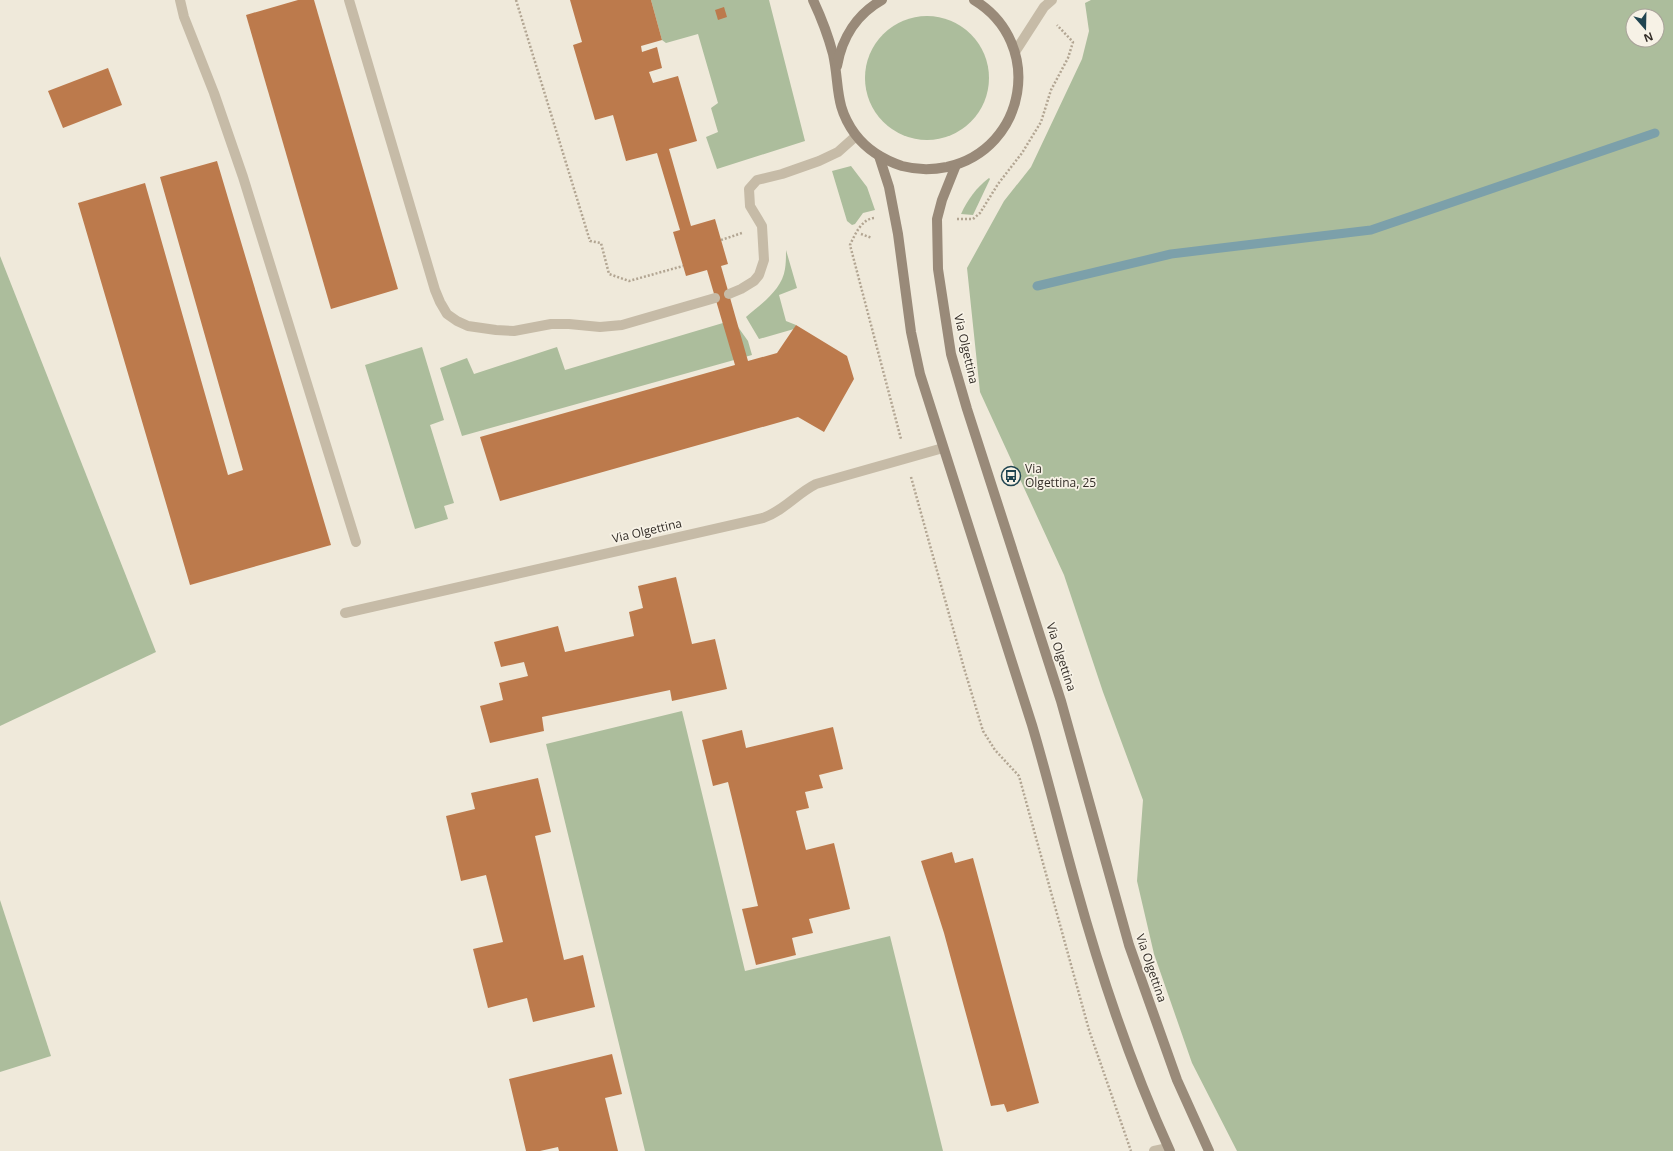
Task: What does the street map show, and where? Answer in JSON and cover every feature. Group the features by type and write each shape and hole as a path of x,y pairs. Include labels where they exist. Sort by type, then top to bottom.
{"street":[{"path":"180,0 184,17 214,93 246,184 356,542"},
{"path":"349,0 434,290 447,314 468,326 479,329 514,330 555,324 600,327 622,325 715,298"},
{"path":"812,0 828,36 836,74 840,106 847,122 856,136 879,156 908,168 924,170 940,169 956,165 970,159 983,150 995,140 1004,128 1014,106 1019,83 1018,67 1010,38 992,13 974,0"},
{"path":"836,74 839,54 847,35 858,19 873,5 882,0"},
{"path":"1015,52 1044,7 1052,0"},
{"path":"729,294 754,281 759,275 764,260 762,226 750,206 749,189 757,180 782,174 819,161 838,152 856,136"},
{"path":"879,156 889,187 898,234 910,332 920,374 1026,706 1047,777 1077,891 1104,981 1137,1073 1169,1150 1154,1151"},
{"name":"Via Olgettina","path":"956,165 942,200 937,219 938,269 951,354 1061,701 1129,945 1177,1080 1208,1151"},
{"name":"Via Olgettina","path":"345,613 763,518 782,509 799,494 816,484 943,448"}],"path":[{"path":"516,0 590,241 602,243 609,274 629,281 683,266"},
{"path":"966,220 973,219 980,213 998,184 1022,153 1041,122 1050,90 1068,58 1073,42 1060,29"},
{"path":"875,218 868,218 856,232 850,245 906,459 983,731 995,750 1019,776 1089,1030 1131,1151"},
{"path":"861,234 872,238"}],"green space":[{"path":"651,0 769,0 805,141 717,169 706,137 718,132 711,108 718,103 698,34 666,43 662,40"},
{"path":"1091,0 1673,0 1673,1151 1237,1151 1192,1063 1154,954 1137,881 1143,800 1103,692 1064,575 980,392 967,268 1004,201 1031,167 1082,59 1089,31 1085,3"},
{"path":"933,16 951,20 962,26 975,38 985,54 989,78 985,102 979,113 967,126 945,138 921,140 903,136 892,130 879,118 867,96 865,72 869,54 875,43 887,30 909,18"},
{"path":"851,166 867,187 875,210 863,213 855,224 852,225 847,221 832,171"},
{"path":"989,178 990,179 973,215 961,214 966,203 973,194"},
{"path":"786,250 797,288 779,295 786,321 796,325 794,329 759,339 746,317 764,302 780,284 785,269"},
{"path":"0,256 156,652 0,726"},
{"path":"733,320 748,341 752,355 462,436 440,368 467,358 474,374 557,347 565,370"},
{"path":"422,347 444,420 430,425 454,503 444,506 448,519 415,529 365,365"},
{"path":"682,711 745,971 890,936 943,1151 645,1151 546,744"},
{"path":"0,900 51,1056 0,1072"}],"building":[{"path":"298,0 314,0 398,289 331,309 246,15"},
{"path":"570,0 651,0 662,40 641,46 642,52 657,47 662,68 649,72 653,83 678,76 697,141 669,149 691,226 715,219 728,264 721,266 748,361 777,353 796,325 847,356 854,379 824,432 798,417 500,501 480,437 735,365 707,270 686,276 673,232 680,230 657,153 626,161 613,115 595,120 573,45 582,42"},
{"path":"724,7 727,17 718,20 715,10"},
{"path":"108,68 122,105 63,128 48,91"},
{"path":"217,161 331,545 190,585 78,203 145,183 228,475 243,470 160,177"},
{"path":"676,577 692,644 715,639 727,689 672,701 670,690 542,717 544,731 490,743 480,706 503,700 499,683 528,676 524,662 501,667 494,642 558,626 565,652 634,636 629,612 643,608 638,586"},
{"path":"833,727 843,769 819,775 823,788 805,792 809,808 796,811 806,850 834,843 850,909 809,919 813,933 792,938 796,955 756,965 742,909 758,906 728,782 713,786 702,740 742,730 746,748"},
{"path":"538,778 551,832 535,836 564,960 583,955 595,1007 533,1022 527,998 488,1008 473,949 503,942 486,875 461,881 446,816 475,809 471,793"},
{"path":"952,852 955,863 973,858 1039,1103 1007,1112 1004,1104 991,1106 944,933 921,861"},
{"path":"612,1054 622,1094 605,1098 618,1151 559,1151 558,1147 540,1151 526,1151 509,1079"}],"waterway":[{"path":"1037,286 1171,254 1371,230 1655,133"}],"place":[{"name":"Via Olgettina, 25","path":"1011,476"}]}
